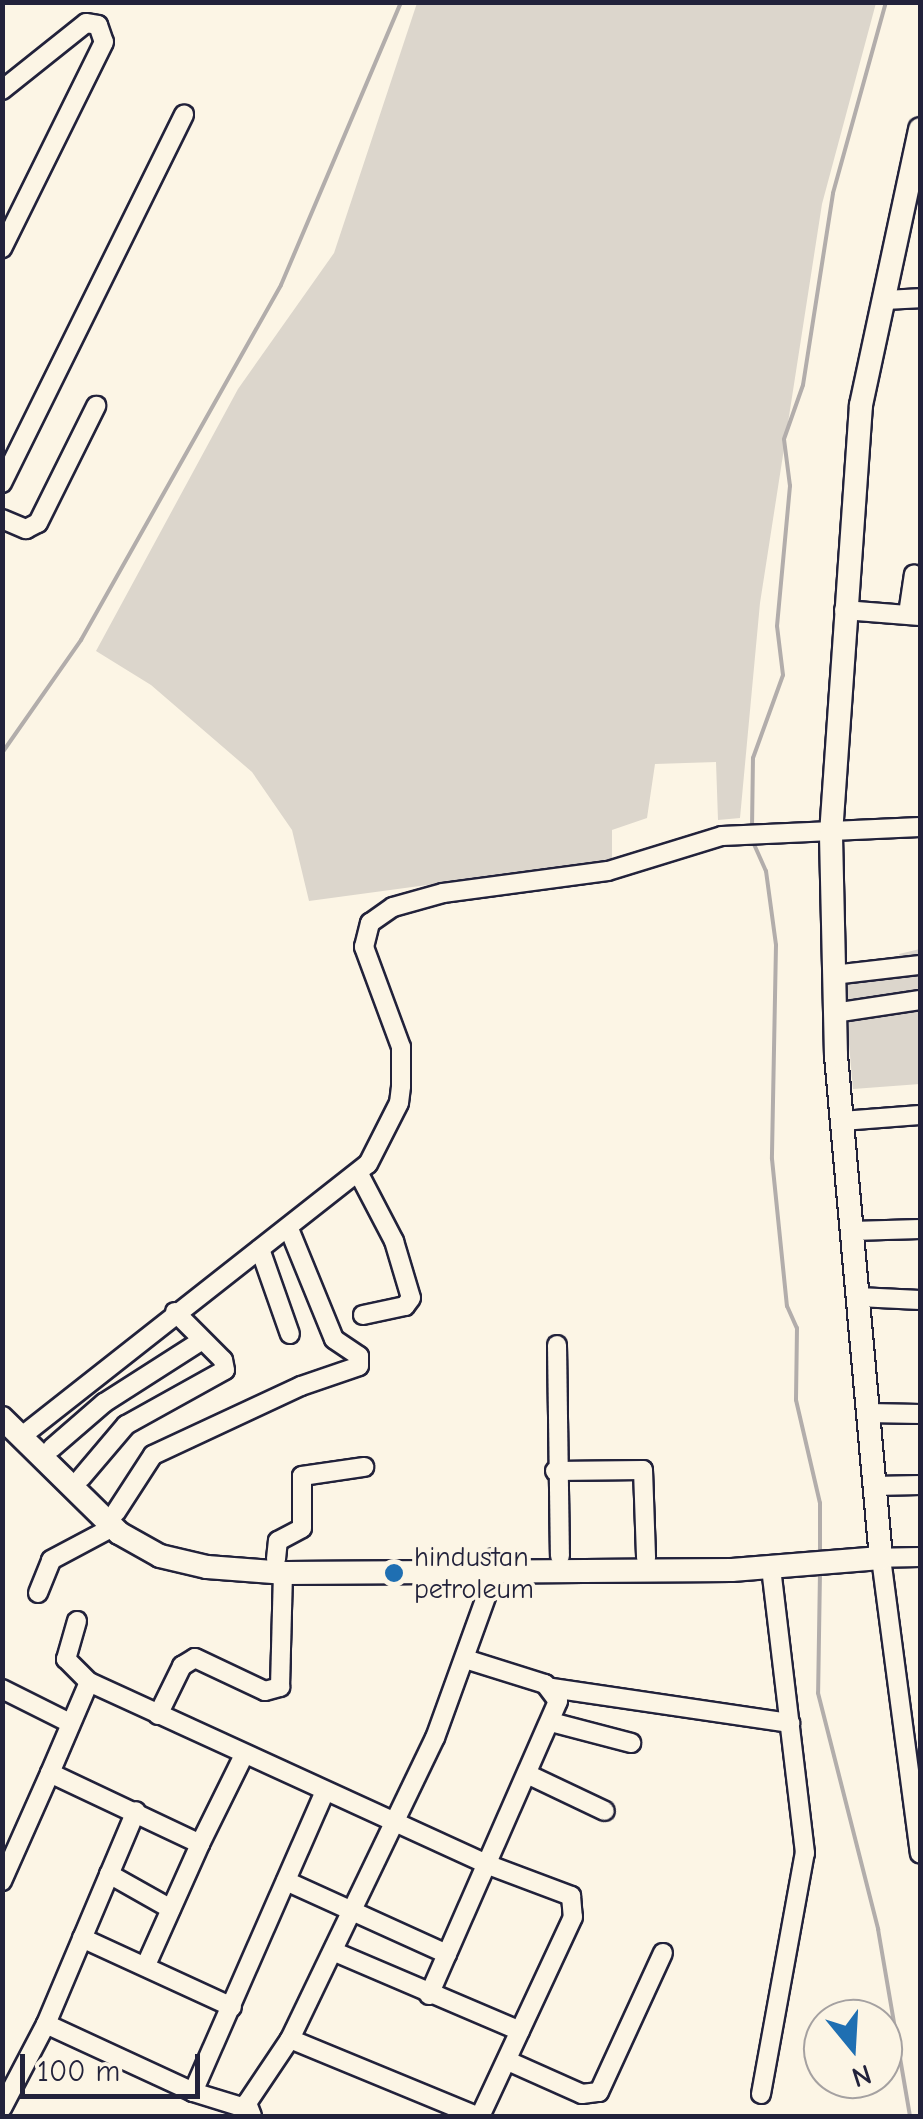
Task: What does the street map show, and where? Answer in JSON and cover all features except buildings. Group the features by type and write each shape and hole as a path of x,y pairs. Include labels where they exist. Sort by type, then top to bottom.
{"main road":[{"path":"493,1565 560,1556 802,1560 880,1552 821,833 861,405 920,129"},
{"path":"2,1400 26,1431 145,1550 179,1561 280,1566 772,1568 802,1560"},
{"path":"2,1418 52,1448 114,1520"}],"street":[{"path":"2,90 86,23 98,25 104,42 2,248"},
{"path":"2,483 184,114"},
{"path":"884,300 920,298"},
{"path":"2,520 26,528 38,524 96,406"},
{"path":"844,610 914,615 914,574"},
{"path":"26,1431 175,1312 359,1174 399,1103 402,1062 367,964 370,923 413,900 608,871 742,834 920,827"},
{"path":"833,975 920,964"},
{"path":"834,1013 920,1000"},
{"path":"842,1121 920,1115 920,1129"},
{"path":"359,1174 394,1241 412,1298 405,1306 363,1315"},
{"path":"38,1593 51,1560 114,1520 154,1455 301,1386 359,1366 359,1356 334,1339 289,1229"},
{"path":"852,1230 920,1229"},
{"path":"260,1249 290,1334"},
{"path":"858,1297 920,1300"},
{"path":"81,1478 126,1425 225,1370 175,1312"},
{"path":"52,1448 104,1404 201,1341"},
{"path":"557,1345 560,1556"},
{"path":"868,1413 920,1414"},
{"path":"158,1714 190,1659 264,1691 280,1687 278,1542 302,1528 302,1476 364,1467"},
{"path":"556,1471 646,1474 646,1558"},
{"path":"874,1486 920,1485"},
{"path":"880,1552 920,1546"},
{"path":"880,1552 920,1557"},
{"path":"880,1552 920,1853"},
{"path":"46,2024 247,2113 335,1952 397,1823 464,1659 493,1565"},
{"path":"761,2094 805,1853 772,1568"},
{"path":"77,1621 66,1659 89,1682 325,1792 575,1901 574,1918 479,2116 290,2039"},
{"path":"464,1659 552,1688 790,1723"},
{"path":"2,1882 9,1848 50,1773 89,1682"},
{"path":"429,1995 550,1722 558,1700 552,1688"},
{"path":"2,1689 70,1723"},
{"path":"550,1722 631,1744"},
{"path":"146,1964 244,1755"},
{"path":"50,1773 200,1844"},
{"path":"527,1774 605,1811"},
{"path":"193,2092 325,1792"},
{"path":"22,2116 3,2108 46,2024 136,1811"},
{"path":"109,1874 171,1909"},
{"path":"286,1882 446,1954"},
{"path":"82,1938 146,1964 232,2007"},
{"path":"335,1952 520,2032"},
{"path":"508,2060 582,2094 599,2092 663,1953"}],"shaded area":[{"path":"417,3 876,3 822,204 760,603 740,818 718,820 716,762 655,764 647,818 612,830 612,860 309,901 292,830 252,772 151,685 96,651 238,389 334,253"},
{"path":"920,949 920,1084 853,1089 843,977 902,968 899,954"}],"waterway":[{"path":"2,753 81,640 281,285 401,2"},
{"path":"752,828 753,758 783,675 777,626 790,486 784,439 803,385 833,193 886,2"},
{"path":"753,842 766,871 776,945 772,1159 787,1306 797,1328 796,1400 820,1503 820,1552"},
{"path":"820,1572 818,1693 878,1929 910,2116"}],"place":[{"name":"hindustan petroleum","path":"394,1573"}]}
